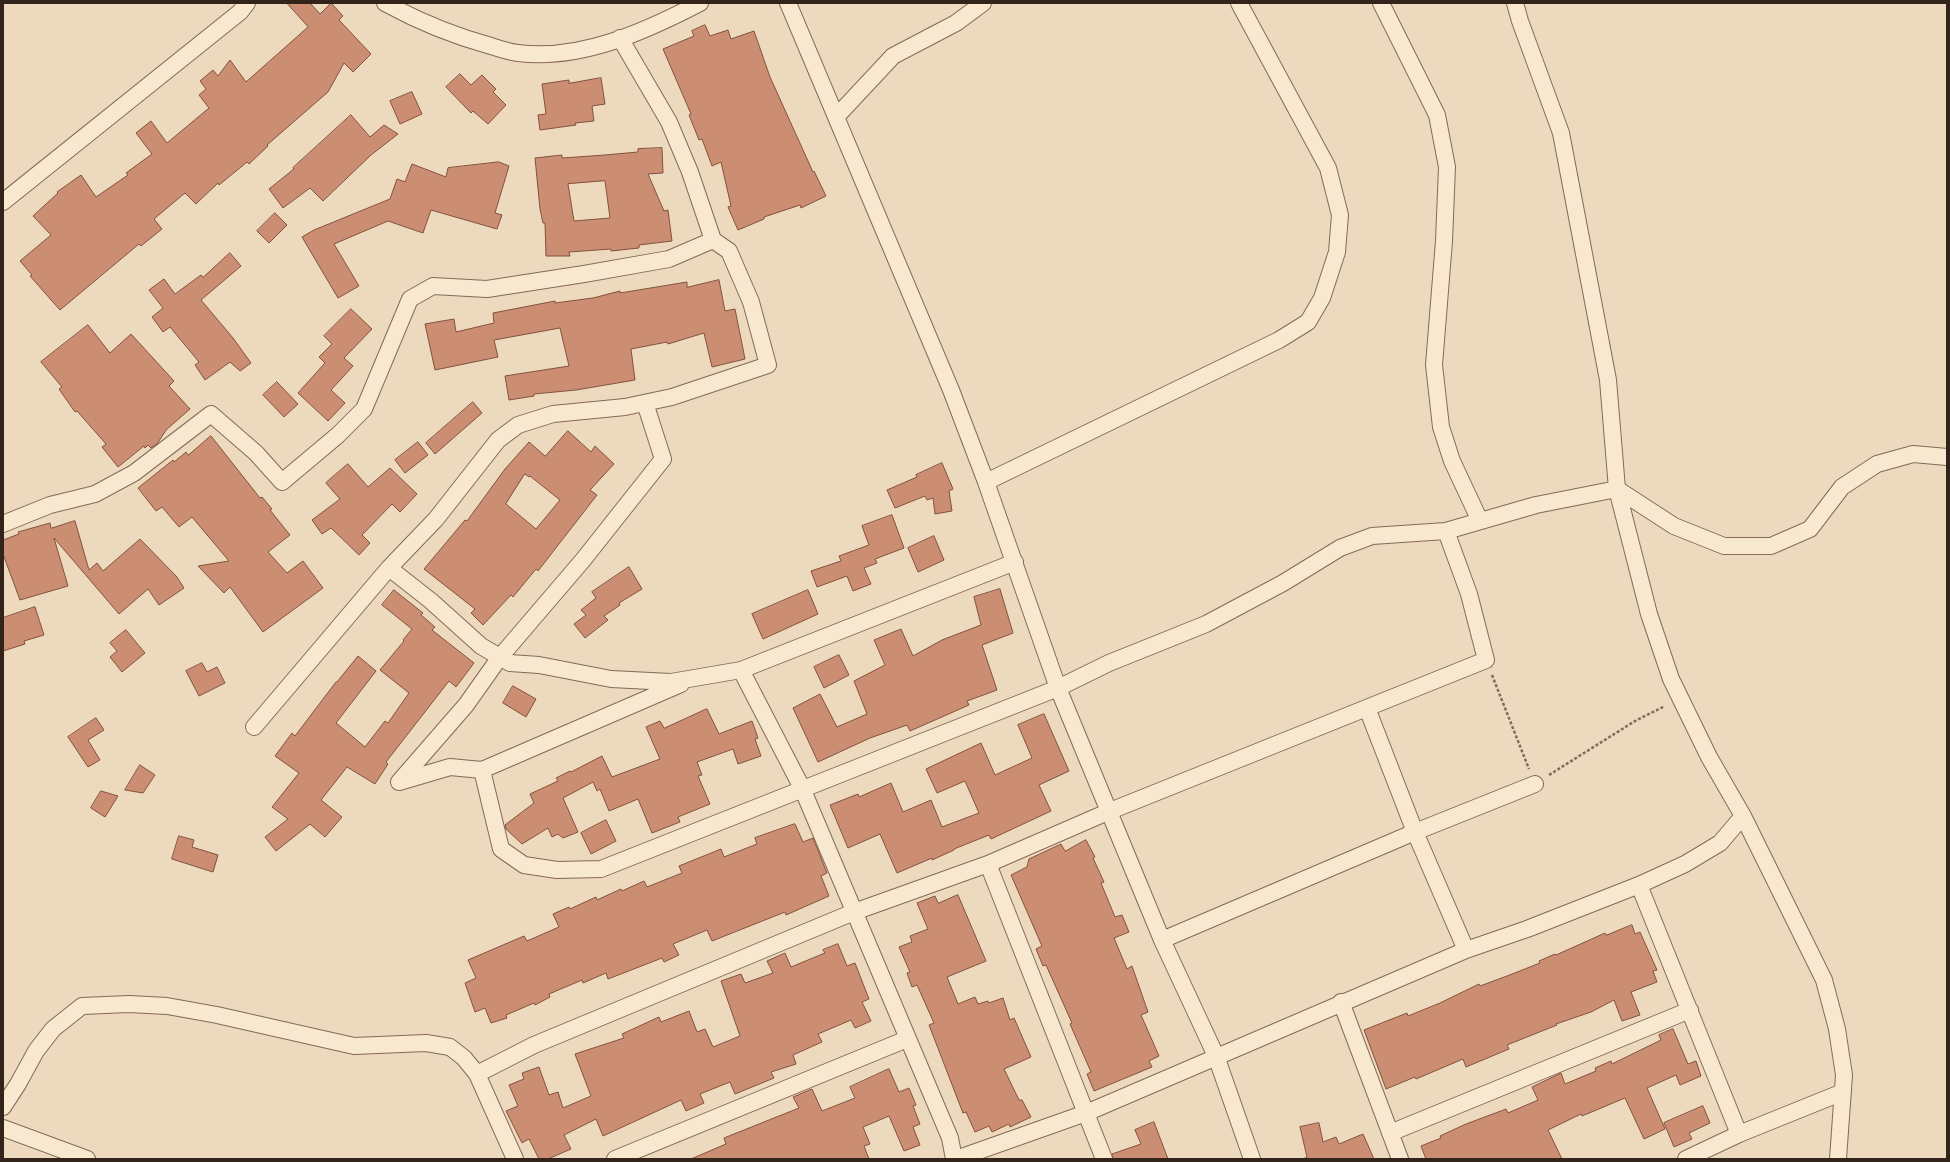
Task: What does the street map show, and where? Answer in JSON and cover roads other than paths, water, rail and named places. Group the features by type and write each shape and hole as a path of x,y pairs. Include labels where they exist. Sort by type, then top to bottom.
{"street":[{"path":"3,202 240,12 247,3"},
{"path":"385,3 461,38 518,53 558,54 602,45 656,24 700,3"},
{"path":"788,3 906,281 986,482 1058,688 1162,940 1216,1056 1252,1159"},
{"path":"836,117 893,56 956,23 984,3"},
{"path":"986,482 1279,340 1308,322 1322,298 1337,252 1340,215 1328,168 1239,3"},
{"path":"1381,3 1437,115 1447,167 1444,241 1434,365 1441,427 1452,460 1480,521"},
{"path":"1515,3 1520,21 1561,133 1608,380 1617,488 1649,614 1671,679 1708,757 1743,816 1824,980 1838,1029 1844,1075 1838,1159"},
{"path":"254,727 389,568 436,519 498,440 518,425 553,414 625,407 672,397 768,365 751,302 730,251 713,240 690,172 669,122 620,38"},
{"path":"3,524 50,505 96,494 134,473 211,414 256,453 282,482 338,434 364,409 410,299 433,286 487,289 584,274 669,259 713,240"},
{"path":"646,403 663,459 583,560 500,657 466,705 399,782 450,767 482,770 695,678"},
{"path":"482,770 501,849 524,865 557,870 601,869 802,788 1058,688 1109,662 1206,624 1283,583 1340,548 1372,536 1446,531 1536,505 1617,488 1674,526 1724,546 1771,546 1810,529 1842,487 1877,464 1913,454 1947,457"},
{"path":"476,1074 534,1045 854,912 988,864 1110,811 1486,660 1469,594 1446,531"},
{"path":"389,568 431,601 481,646 510,663 538,665 611,679 671,682 741,670 1015,562"},
{"path":"741,670 802,788 950,1138 955,1159 1086,1113 1341,1002 1466,950 1527,929 1639,885 1685,864 1720,843 1743,816"},
{"path":"1367,708 1415,832 1466,950"},
{"path":"1162,940 1415,832 1535,784"},
{"path":"988,864 1104,1159"},
{"path":"1639,885 1739,1134"},
{"path":"1341,1002 1400,1159"},
{"path":"3,1107 18,1084 36,1051 53,1029 82,1006 104,1004 167,1006 217,1015 354,1046 426,1043 450,1046 464,1058 476,1074 515,1159"},
{"path":"1390,1133 1690,1010"},
{"path":"615,1159 907,1039"},
{"path":"1686,1159 1739,1134 1843,1092"},
{"path":"3,1128 87,1159"}]}
